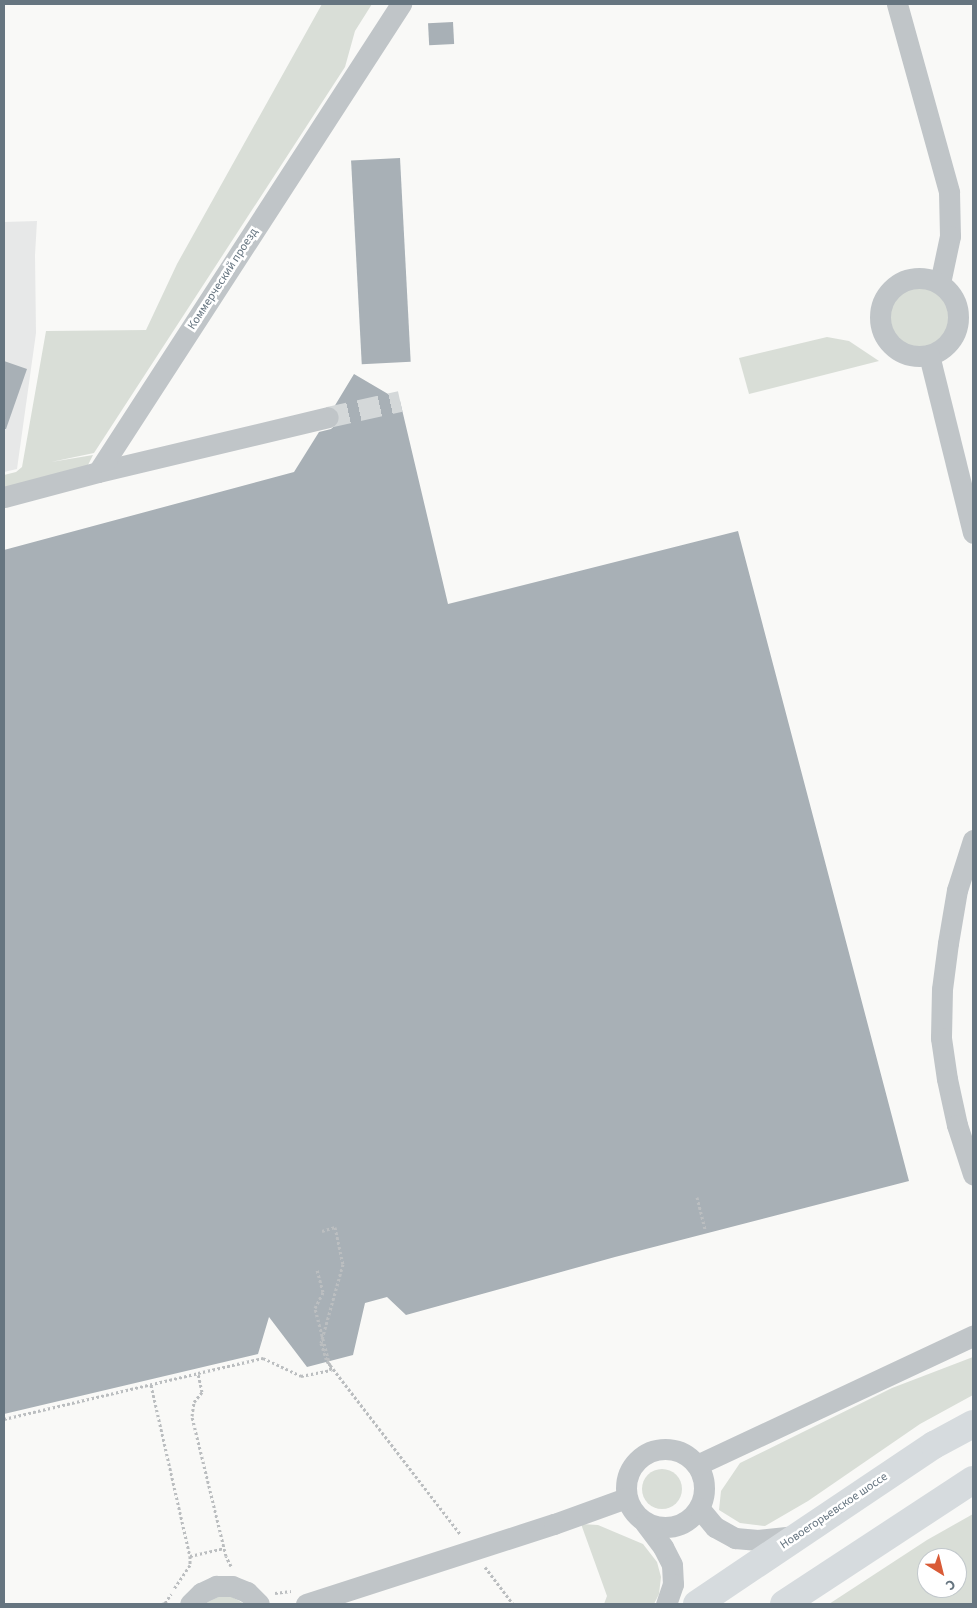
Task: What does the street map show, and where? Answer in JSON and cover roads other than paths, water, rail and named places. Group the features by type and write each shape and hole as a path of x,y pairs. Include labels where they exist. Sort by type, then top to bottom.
{"main road":[{"name":"Новоегорьевское шоссе","path":"697,1604 934,1445 973,1424"},
{"path":"784,1604 973,1480"}],"street":[{"name":"Коммерческий проезд","path":"98,472 401,4"},
{"path":"897,4 949,192 950,236 940,282"},
{"path":"913,277 927,278 940,282 951,293 958,307 958,323 953,337 942,348 929,355 916,356 904,354 894,348 880,328 879,316 882,302 889,290 900,282 913,277"},
{"path":"929,355 973,533"},
{"path":"4,497 98,472 328,417"},
{"path":"973,840 957,890 948,943 942,989 941,1038 947,1079 957,1124 973,1174"},
{"path":"697,1465 970,1338"},
{"path":"645,1523 660,1528 675,1527 689,1520 699,1508 704,1494 703,1478 697,1465 684,1454 668,1449 651,1451 639,1459 630,1470 626,1484 626,1498 634,1512 663,1547 672,1565 673,1584 666,1604"},
{"path":"312,1602 554,1524 626,1498"},
{"path":"699,1508 715,1527 735,1538 758,1540 796,1536"},
{"path":"190,1604 201,1593 216,1586 232,1586 266,1599"}],"tunnel":[{"path":"328,417 400,401"}]}
